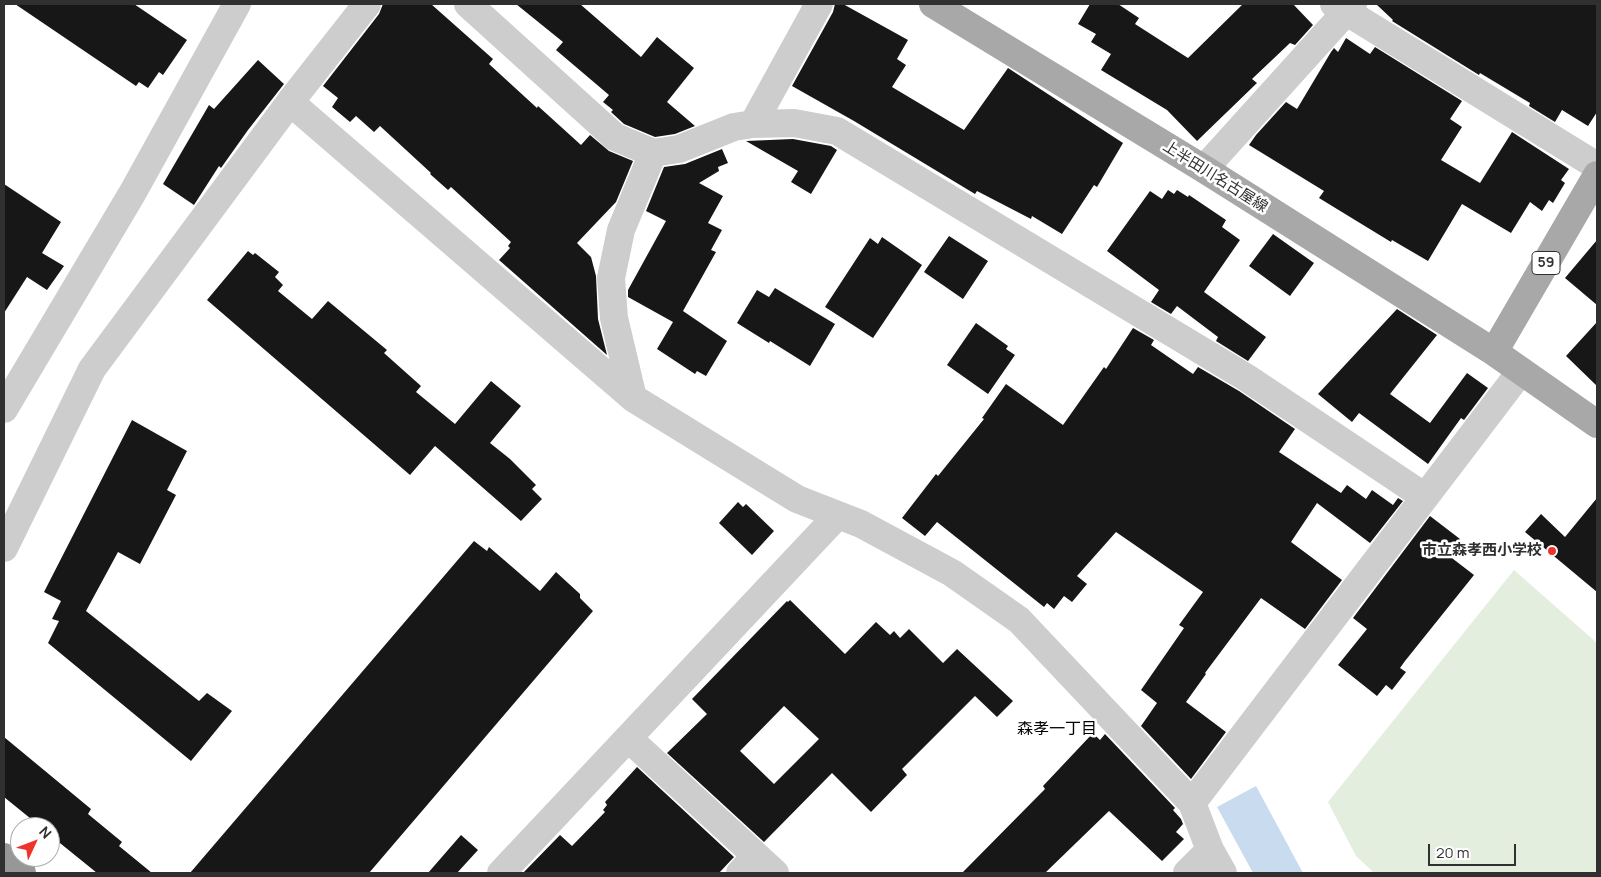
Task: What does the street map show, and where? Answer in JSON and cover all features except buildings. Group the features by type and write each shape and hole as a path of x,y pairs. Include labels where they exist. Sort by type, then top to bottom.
{"highway":[{"path":"4,856 22,873"}],"main road":[{"name":"上半田川名古屋線","path":"933,4 1204,169 1494,352 1597,424"},
{"name":"59","path":"1494,352 1597,174"}],"street":[{"path":"4,548 92,369 290,102 366,4"},
{"path":"468,4 615,137 653,153 679,150 734,127 753,124 794,123 837,131 1247,378 1425,497"},
{"path":"753,124 820,4"},
{"path":"1204,169 1344,6 1597,166"},
{"path":"4,408 13,369 132,192 229,7"},
{"path":"290,102 633,398 797,499 861,524 952,573 1019,620 1192,803 1217,862 1187,873"},
{"path":"633,398 614,318 611,278 621,230 653,153"},
{"path":"1192,803 1521,371"},
{"path":"501,873 837,516"},
{"path":"628,738 757,867"}],"green space":[{"name":"市立森孝西小学校","path":"1514,570 1597,643 1597,873 1374,873 1356,856 1328,802"}],"water":[{"path":"1256,786 1303,873 1253,873 1217,807"}],"place":[{"name":"市立森孝西小学校","path":"1552,551"}],"district":[{"name":"森孝一丁目","path":"1057,730"}]}
